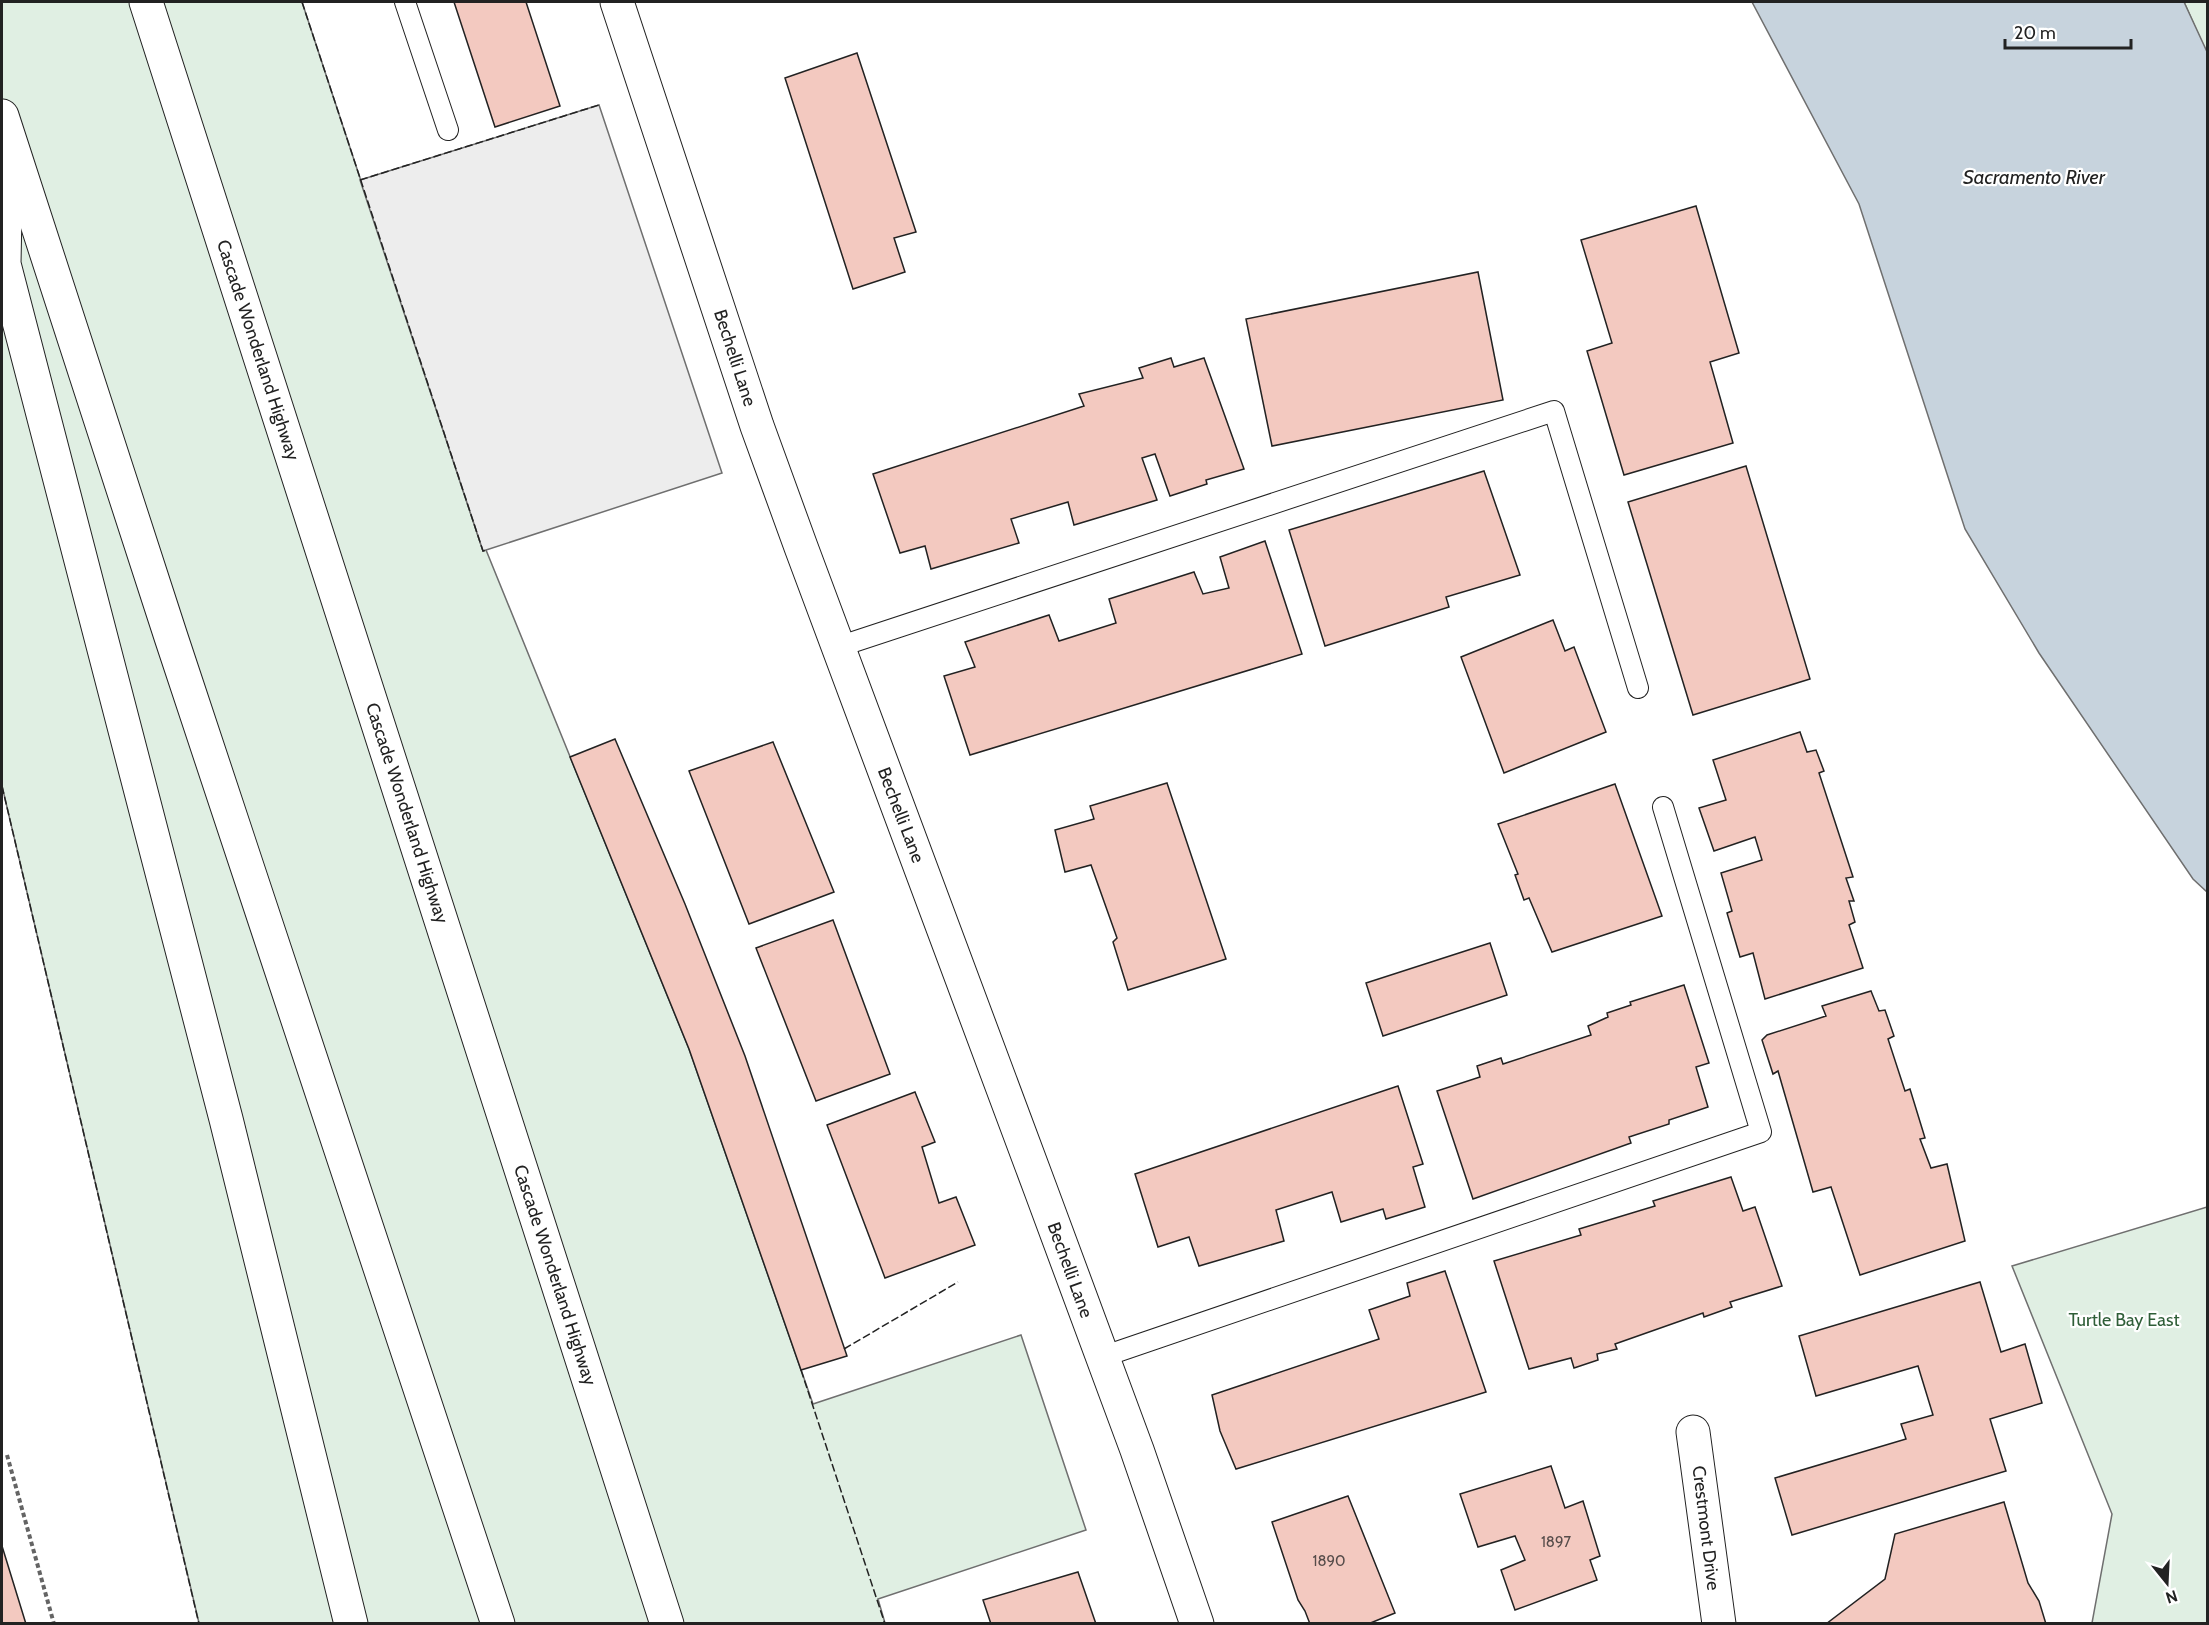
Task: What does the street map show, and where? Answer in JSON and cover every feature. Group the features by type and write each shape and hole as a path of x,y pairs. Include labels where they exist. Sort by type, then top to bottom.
{"main road":[{"name":"Cascade Wonderland Highway","path":"146,2 667,1623"},
{"name":"Bechelli Lane","path":"617,2 757,426 1102,1357 1197,1623"},
{"path":"4,124 4,264 226,1119 351,1623"},
{"path":"4,124 498,1623"},
{"name":"Crestmont Drive","path":"1694,1432 1719,1623"},
{"path":"617,1466 690,1623"}],"lane":[{"path":"405,2 448,130"},
{"path":"838,647 1554,411 1638,688"},
{"path":"1102,1357 1761,1132 1663,807"}],"path":[{"path":"7,1455 54,1623"}],"green space":[{"path":"2,2 302,2 483,551 486,550 689,1049 813,1404 1021,1335 1086,1530 878,1599 885,1623 199,1623 2,786"},
{"path":"2184,2 2207,2 2207,54"},
{"name":"Turtle Bay East","path":"2207,1207 2207,1623 2092,1623 2112,1514 2012,1266"}],"shaded area":[{"path":"599,105 722,473 483,551 360,180"}],"water":[{"name":"Sacramento River","path":"1752,2 2184,2 2208,54 2207,892 2193,879 2039,653 1965,529 1859,204"}],"building":[{"path":"454,2 526,2 560,106 495,127"},
{"path":"857,53 916,232 894,238 905,272 853,289 785,78"},
{"path":"1696,206 1739,353 1710,362 1733,443 1624,475 1587,351 1612,343 1581,240"},
{"path":"1478,272 1503,400 1272,446 1246,319"},
{"path":"1171,358 1174,367 1204,358 1244,469 1206,480 1207,484 1170,496 1155,454 1142,458 1157,500 1074,525 1068,502 1011,519 1019,543 931,569 925,546 900,553 873,474 1084,406 1079,394 1143,378 1139,368"},
{"path":"1746,466 1810,679 1693,715 1628,502"},
{"path":"1484,471 1520,575 1446,597 1449,607 1325,646 1289,530"},
{"path":"1265,541 1302,654 970,755 944,676 975,667 965,642 1049,615 1059,641 1116,623 1109,599 1194,572 1203,594 1229,588 1220,557"},
{"path":"1553,620 1565,651 1574,647 1606,732 1504,773 1461,657"},
{"path":"1800,732 1807,752 1816,750 1824,771 1819,773 1853,877 1846,878 1854,901 1849,901 1855,922 1849,925 1863,968 1765,999 1753,953 1740,957 1727,913 1732,911 1721,873 1762,860 1755,837 1714,851 1699,808 1726,800 1713,760"},
{"path":"615,739 685,904 745,1056 847,1356 801,1370 689,1049 570,757"},
{"path":"773,742 834,892 749,924 689,771"},
{"path":"1167,783 1226,959 1128,990 1113,942 1117,938 1091,865 1065,872 1055,830 1094,819 1090,806"},
{"path":"1615,784 1662,916 1552,952 1529,898 1524,900 1515,875 1518,874 1498,824"},
{"path":"833,920 890,1074 816,1101 756,948"},
{"path":"1490,943 1507,995 1383,1036 1366,983"},
{"path":"1684,985 1709,1063 1696,1067 1708,1107 1669,1120 1669,1124 1629,1137 1631,1143 1473,1199 1437,1091 1480,1077 1477,1066 1501,1058 1503,1064 1591,1035 1588,1026 1608,1017 1607,1013 1631,1005 1630,1002"},
{"path":"1871,991 1879,1011 1885,1010 1894,1036 1888,1039 1905,1091 1910,1089 1925,1138 1920,1139 1931,1168 1947,1164 1965,1241 1860,1275 1831,1187 1813,1192 1778,1071 1773,1074 1762,1040 1767,1035 1826,1016 1822,1006"},
{"path":"1398,1086 1423,1164 1413,1167 1425,1207 1386,1219 1383,1209 1341,1222 1332,1192 1276,1210 1284,1241 1199,1266 1189,1237 1158,1247 1135,1174"},
{"path":"915,1092 935,1142 922,1147 939,1203 956,1197 975,1245 885,1278 827,1125"},
{"path":"1731,1177 1743,1211 1755,1207 1782,1286 1730,1302 1732,1307 1704,1317 1703,1313 1615,1344 1617,1349 1597,1354 1598,1360 1574,1368 1571,1358 1529,1369 1494,1261 1581,1235 1579,1229 1655,1206 1653,1201"},
{"path":"1445,1271 1486,1392 1236,1469 1220,1431 1212,1395 1379,1339 1369,1310 1410,1296 1407,1283"},
{"path":"1980,1282 2001,1352 2025,1344 2042,1403 1990,1419 2006,1471 1792,1535 1775,1478 1906,1439 1901,1424 1933,1415 1918,1366 1816,1396 1799,1336"},
{"path":"1551,1466 1565,1508 1583,1501 1600,1556 1590,1560 1597,1580 1515,1610 1501,1570 1525,1560 1515,1536 1478,1547 1460,1494"},
{"path":"1348,1496 1395,1613 1368,1624 1310,1624 1298,1600 1272,1522"},
{"path":"2004,1502 2028,1583 2039,1601 2046,1624 1826,1624 1885,1579 1895,1534"},
{"path":"2,1546 26,1624 2,1624"},
{"path":"1078,1572 1096,1624 991,1624 983,1600"}],"fence":[{"path":"302,2 483,551 486,550"},
{"path":"360,180 599,105"},
{"path":"2,786 199,1624"},
{"path":"844,1349 958,1282"},
{"path":"801,1370 885,1624"}]}
